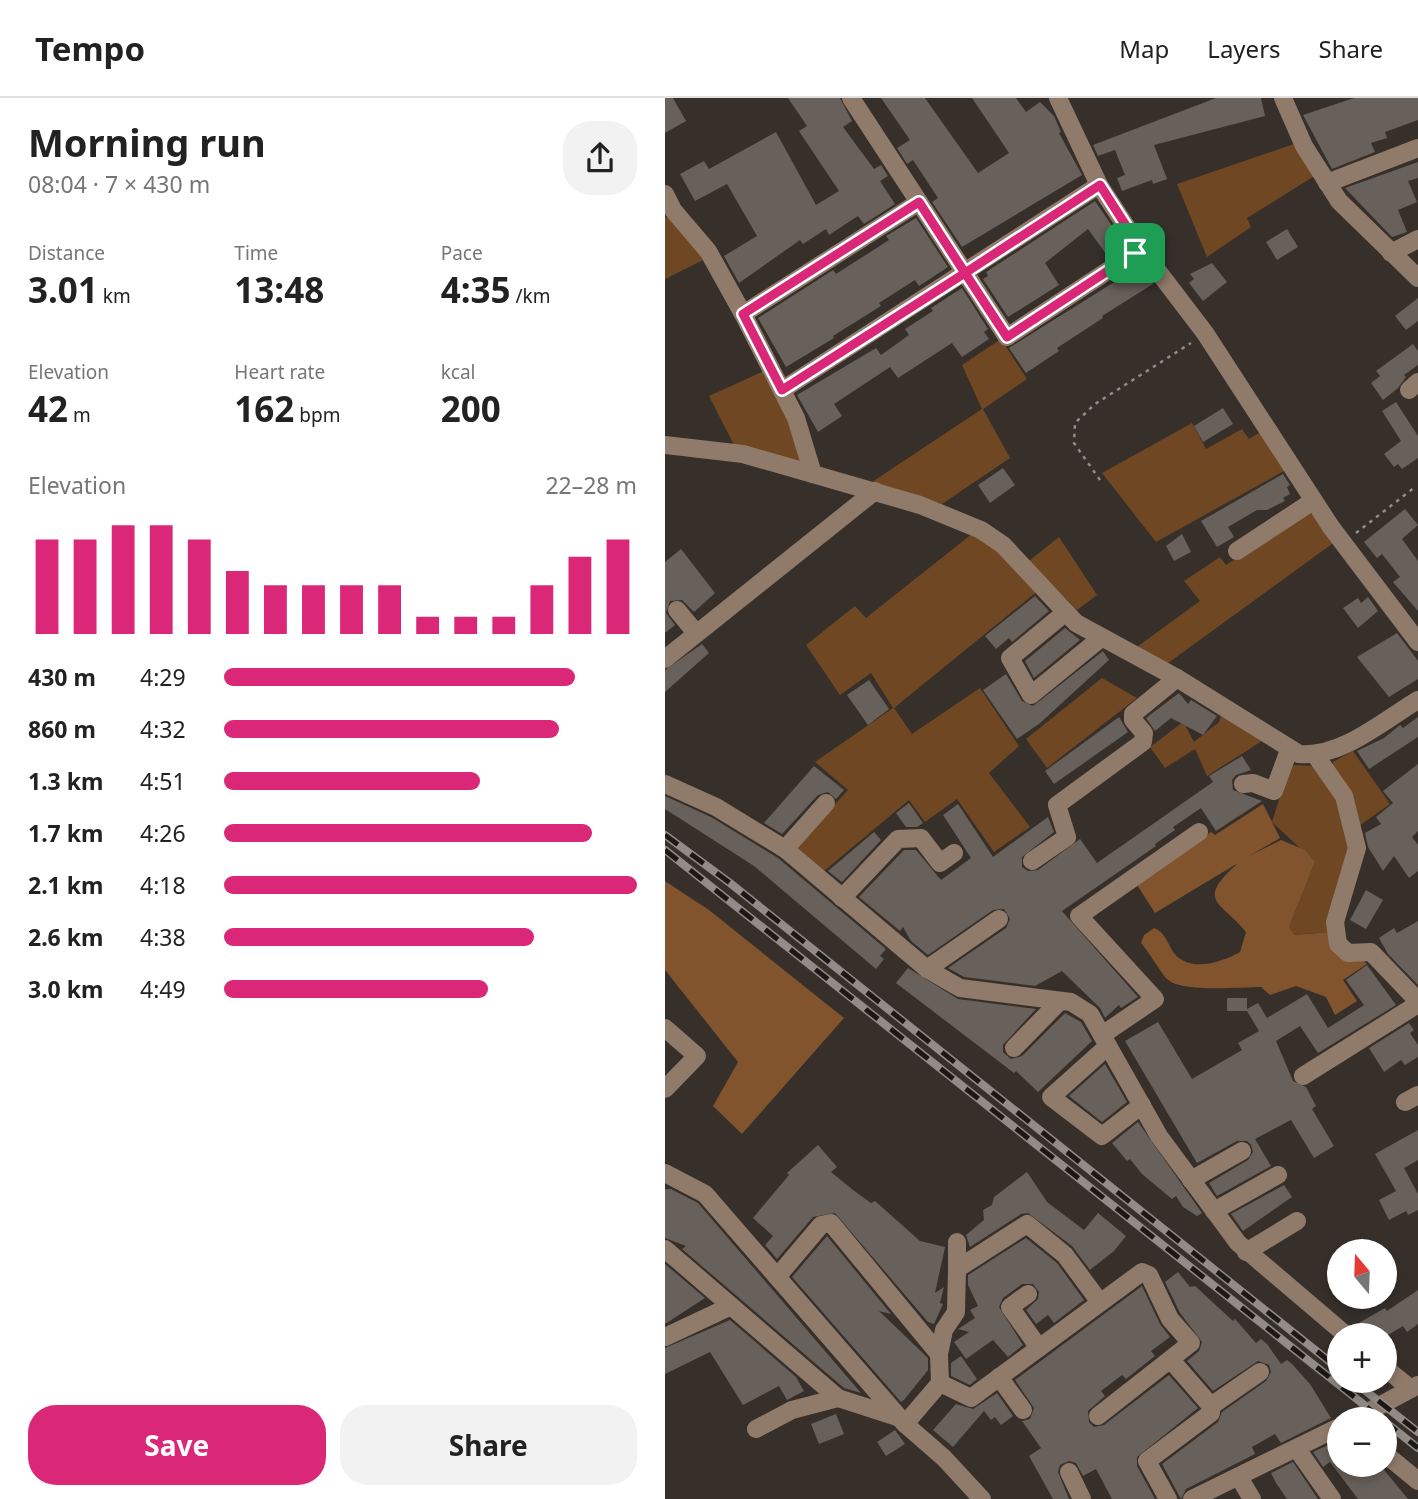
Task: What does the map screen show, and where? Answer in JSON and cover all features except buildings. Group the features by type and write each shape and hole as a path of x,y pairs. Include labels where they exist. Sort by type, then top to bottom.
{"street":[{"path":"851,98 1007,337 1141,249"},
{"path":"1059,98 1100,185 1141,249 1205,334 1343,544 1418,642"},
{"path":"1287,99 1304,146 1346,209 1418,278"},
{"path":"1327,183 1418,148"},
{"path":"782,390 1100,185"},
{"path":"665,194 673,210 708,251 743,314 796,418 813,474"},
{"path":"743,314 919,202"},
{"path":"1391,253 1418,239"},
{"path":"665,445 743,454 920,505 981,530 1003,545 1076,623 1177,678 1289,750 1316,756 1340,747 1418,700"},
{"path":"665,659 875,491"},
{"path":"1237,551 1313,501"},
{"path":"677,610 696,633"},
{"path":"1066,612 1010,658 1031,695 1101,638"},
{"path":"1032,861 1067,837 1057,805 1143,742 1144,733 1133,720 1133,714 1177,678"},
{"path":"1243,784 1253,783 1274,791 1289,750"},
{"path":"1303,1076 1418,1002 1371,952 1349,953 1338,944 1335,922 1357,848 1345,796 1316,756"},
{"path":"665,784 716,807 785,849 927,969 960,988 1071,1002 1090,1014 1159,1136 1246,1252 1332,1323"},
{"path":"785,849 827,803"},
{"path":"1142,1105 1102,1136 1051,1097 1105,1040 1155,999 1079,916 1199,832"},
{"path":"842,898 898,839 921,838 940,863 954,853"},
{"path":"927,969 999,919"},
{"path":"1014,1048 1060,1001"},
{"path":"665,1028 697,1056 665,1089"},
{"path":"1191,1180 1243,1150"},
{"path":"665,1173 705,1194 903,1421 944,1458 982,1499"},
{"path":"1214,1211 1278,1175"},
{"path":"1246,1252 1297,1222"},
{"path":"777,1276 821,1226 831,1223 939,1354"},
{"path":"957,1269 1027,1224 1065,1255 1099,1301"},
{"path":"903,1421 940,1383 939,1354 944,1329 956,1312 957,1242"},
{"path":"665,1249 838,1398 903,1421"},
{"path":"940,1383 971,1398 1099,1301 1142,1272 1149,1275 1170,1319 1191,1343 1098,1416"},
{"path":"1028,1294 1010,1307 1039,1348"},
{"path":"665,1337 731,1306"},
{"path":"1168,1499 1147,1461 1211,1413 1211,1406 1171,1360"},
{"path":"1211,1406 1260,1372"},
{"path":"1379,1407 1415,1387 1397,1375"},
{"path":"999,1377 1023,1410"},
{"path":"756,1429 792,1410 838,1398"},
{"path":"1192,1499 1327,1433"},
{"path":"1297,1449 1332,1499"},
{"path":"1397,1464 1418,1481"},
{"path":"1069,1472 1082,1499"},
{"path":"1239,1477 1251,1499"}],"path":[{"path":"1100,480 1074,443 1075,423 1095,404 1205,334"},
{"path":"1343,544 1415,487"}],"shaded area":[{"path":"1294,144 1316,175 1247,218 1251,227 1207,257 1177,184"},
{"path":"670,216 705,259 665,279 665,218"},
{"path":"1001,339 1027,379 983,409 1010,458 942,504 872,482 982,409 962,365"},
{"path":"764,371 789,415 803,459 798,462 734,445 709,396"},
{"path":"1192,423 1206,449 1242,429 1249,439 1261,432 1284,471 1156,542 1102,473"},
{"path":"1308,510 1336,541 1164,666 1134,649 1200,601 1184,581 1220,557 1226,565"},
{"path":"973,533 999,551 1039,590 894,708 912,734 980,688 1019,746 989,773 1030,827 994,852 957,799 925,822 909,800 824,871 796,847 848,790 815,762 893,708 871,673 840,695 806,645 855,606 866,618"},
{"path":"1059,537 1097,595 1077,610 1029,561"},
{"path":"1102,678 1137,698 1047,768 1026,739"},
{"path":"1222,712 1262,741 1207,776 1195,749 1165,768 1150,747 1187,719 1186,727 1194,742 1219,722"},
{"path":"1353,751 1390,804 1359,826 1331,769 1333,762"},
{"path":"1290,765 1320,766 1342,797 1353,856 1330,932 1293,935 1289,927 1315,862 1272,822"},
{"path":"1263,804 1280,838 1249,856 1281,840 1305,850 1315,862 1289,927 1294,935 1330,932 1367,964 1343,980 1357,1001 1335,1015 1326,997 1296,986 1270,995 1261,987 1198,988 1174,983 1164,976 1141,943 1144,935 1154,928 1159,930 1175,955 1193,964 1226,959 1240,952 1246,932 1216,900 1215,894 1217,886 1238,863 1155,913 1137,885 1211,832 1215,835"},
{"path":"665,881 709,910 844,1018 742,1134 713,1106 738,1062 665,970"}],"railway":[{"path":"665,835 730,883 1327,1359"},
{"path":"665,850 1367,1407"},
{"path":"1368,1393 1418,1432"},
{"path":"1397,1431 1418,1448"}],"route":[{"path":"1135,253 1007,337 965,273 782,390 743,314 919,202 965,273 1100,185 1141,249 1135,253"}]}
